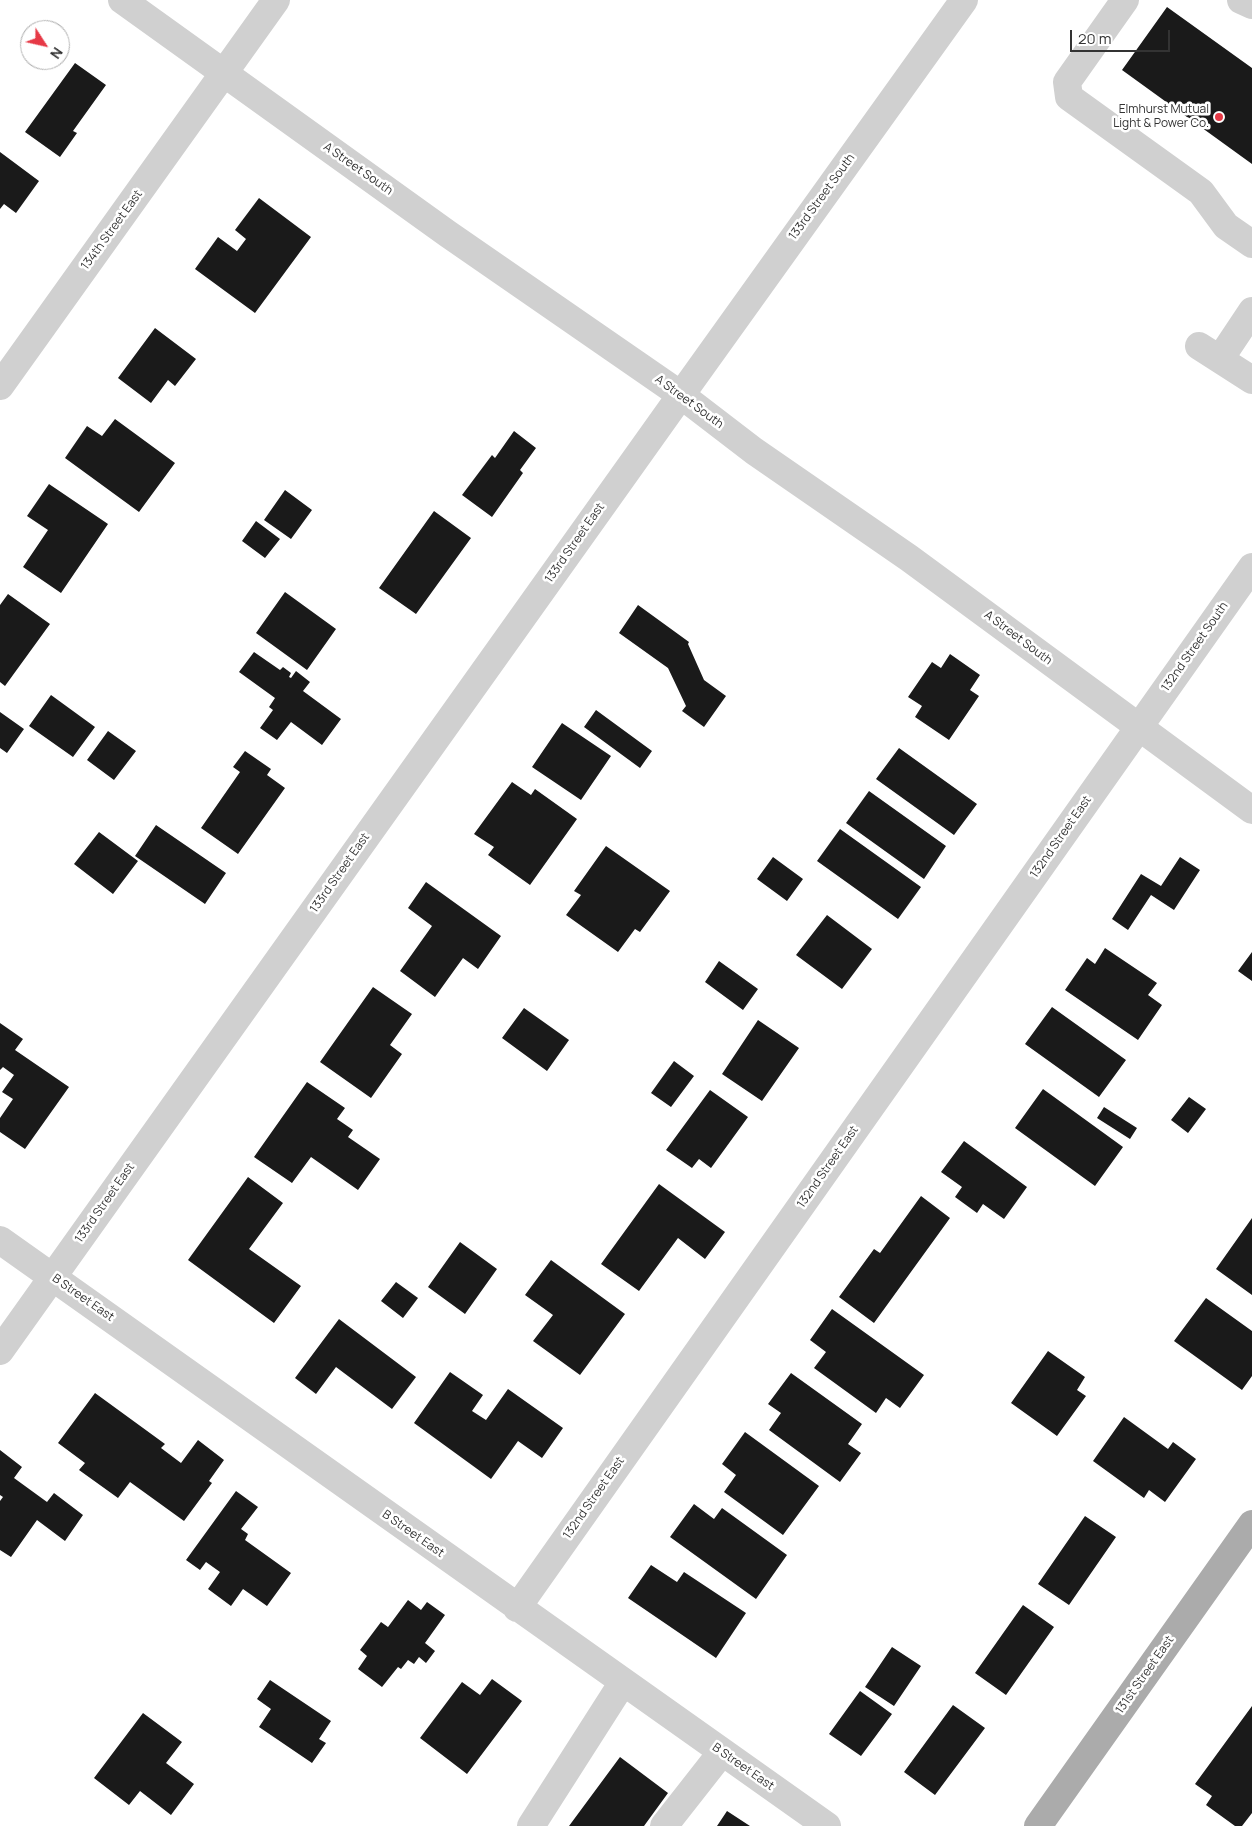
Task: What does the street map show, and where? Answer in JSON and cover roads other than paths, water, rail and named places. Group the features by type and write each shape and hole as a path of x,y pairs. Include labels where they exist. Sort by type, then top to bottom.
{"main road":[{"name":"131st Street East","path":"1038,1826 1252,1524"}],"street":[{"name":"A Street South","path":"122,0 456,239 681,394 754,451 910,558 1252,810"},
{"name":"134th Street East","path":"0,386 276,0"},
{"name":"133rd Street South","path":"681,394 964,0"},
{"path":"1126,0 1067,82 1069,97 1201,192 1226,226 1252,244"},
{"path":"1241,0 1252,5"},
{"path":"1252,311 1210,352 1252,380"},
{"name":"133rd Street East","path":"0,1351 681,394"},
{"name":"132nd Street South","path":"1138,727 1252,566"},
{"name":"132nd Street East","path":"517,1608 1138,727"},
{"name":"B Street East","path":"0,1240 827,1826"},
{"path":"531,1826 623,1682"},
{"path":"664,1826 722,1752"}],"place":[{"name":"Elmhurst Mutual Light & Power Co.","path":"1219,117"}]}
